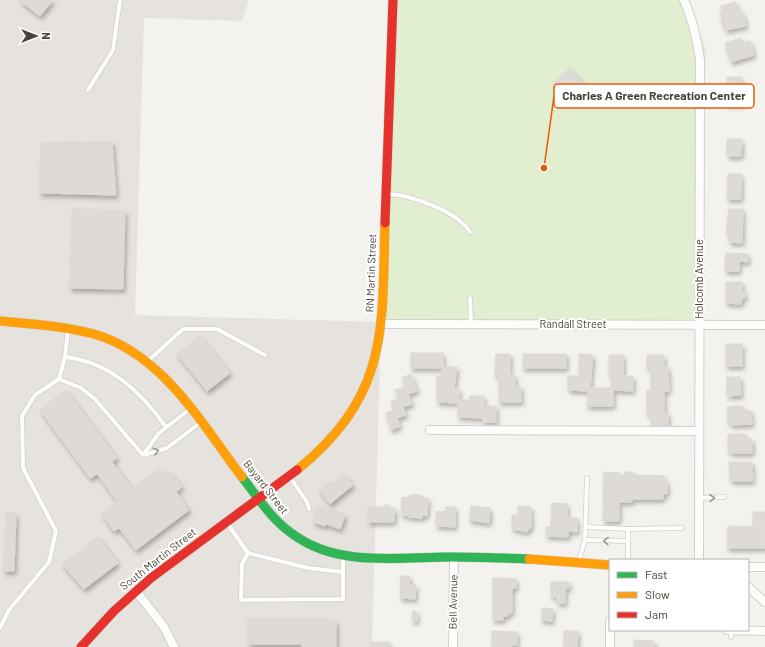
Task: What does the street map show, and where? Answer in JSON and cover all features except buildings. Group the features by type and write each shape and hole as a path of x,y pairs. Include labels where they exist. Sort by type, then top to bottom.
{"street":[{"name":"RN Martin Street","path":"258,499 318,453 347,420 359,400 370,376 378,350 382,324 393,0"},
{"name":"Holcomb Avenue","path":"684,0 691,15 700,60 699,559"},
{"name":"Bayard Street","path":"0,321 68,327 86,331 115,341 148,361 174,386 274,519 288,532 307,544 326,551 355,556 515,558 609,565"},
{"name":"Randall Street","path":"382,324 765,325"},
{"path":"430,430 699,430"},
{"name":"South Martin Street","path":"80,647 107,617 136,590 258,499"},
{"name":"Bell Avenue","path":"453,647 454,557"},
{"path":"749,567 765,567"},
{"path":"749,588 765,602"},
{"path":"136,590 164,627 174,647"},
{"path":"610,631 610,647"},
{"path":"730,633 755,634 765,631"}],"lane":[{"path":"88,90 113,50 120,0"},
{"path":"386,194 400,194 437,207 466,224 470,232"},
{"path":"470,298 471,324"},
{"path":"0,628 9,610 49,562 56,531 23,468 22,416 35,395 59,378 65,357 68,327"},
{"path":"148,361 183,329 217,329 264,355"},
{"path":"65,357 78,359 108,369 129,384 152,408 166,427"},
{"path":"59,378 81,388 94,399 143,455"},
{"path":"143,455 159,433 191,408"},
{"path":"143,455 167,448 201,422"},
{"path":"289,475 307,502 309,509"},
{"path":"578,563 585,540 587,478"},
{"path":"699,498 724,497"},
{"path":"226,522 248,554 308,568 343,572"},
{"path":"586,527 628,529 682,528"},
{"path":"628,529 628,559"},
{"path":"585,540 628,541"},
{"path":"248,554 242,564 241,600 342,599 343,554"}],"shaded area":[{"path":"0,0 249,0 242,21 144,18 135,315 381,322 372,647 0,647"}],"green space":[{"path":"387,0 687,0 706,49 694,320 381,322"}],"traffic: fast":[{"path":"242,477 267,510 288,531 314,546 332,553 352,557 391,559 431,557 529,559"}],"traffic: slow":[{"path":"297,470 327,442 349,415 364,387 374,359 380,329 383,297 385,223"},
{"path":"0,321 59,327 94,334 118,344 140,357 160,374 178,393 195,413 242,477"},
{"path":"529,559 609,565"}],"traffic: jam":[{"path":"385,223 393,0"},
{"path":"81,647 114,611 151,578 297,470"}],"place":[{"name":"Charles A Green Recreation Center","path":"544,168"}]}
